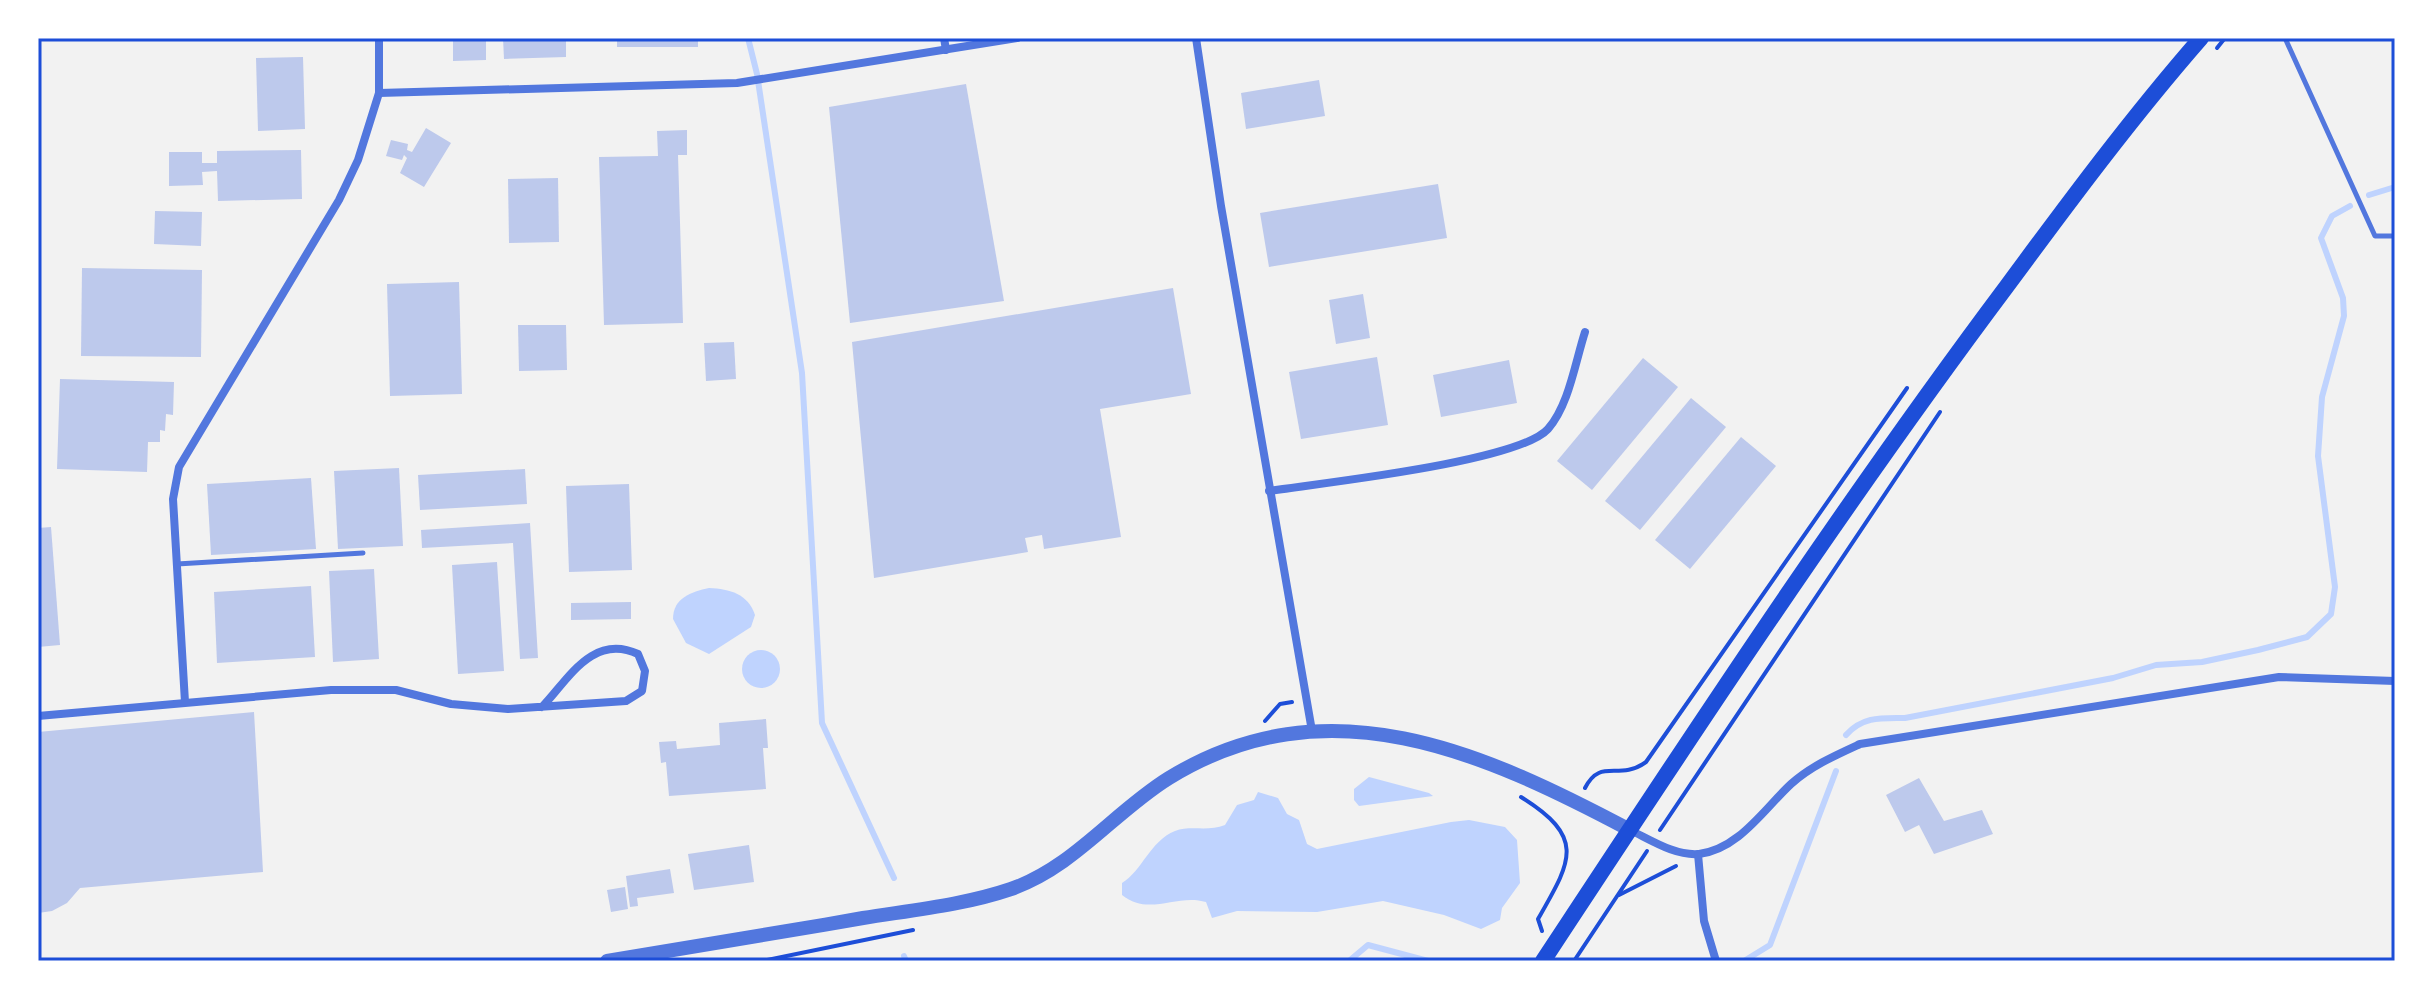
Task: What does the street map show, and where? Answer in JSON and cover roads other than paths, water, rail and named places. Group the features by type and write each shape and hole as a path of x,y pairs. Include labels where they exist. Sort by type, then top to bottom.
{"main road":[{"path":"1543,961 1923,399 2100,161 2201,38"}],"street":[{"path":"185,702 173,499 179,467 339,200 358,160 379,93 379,38"},
{"path":"944,38 946,50"},
{"path":"379,93 737,83 1017,38"},
{"path":"1196,38 1269,491 1312,731"},
{"path":"1269,491 1485,456 1523,446 1546,431 1558,415 1585,332"},
{"path":"38,716 373,689 479,708 542,707 635,697 645,680 643,661 638,654 620,649 586,658 566,675 542,707"},
{"path":"607,961 953,903 1014,888 1066,860 1138,801 1193,765 1244,745 1312,731 1376,733 1451,749 1533,781 1673,851 1698,854 1719,848 1743,833 1793,783 1825,761 1860,744 2279,677 2395,681"},
{"path":"1698,854 1704,921 1716,961"}],"lane":[{"path":"2285,38 2375,236 2395,236"},
{"path":"176,564 363,553"}],"water":[{"path":"709,588 743,597 755,615 751,627 709,654 686,643 673,619 680,601"},
{"path":"761,650 774,656 780,669 774,682 761,688 748,682 742,669 748,656"},
{"path":"1369,777 1433,796 1359,806 1354,800 1354,789"},
{"path":"1258,792 1278,798 1287,814 1299,820 1307,844 1317,849 1451,822 1469,820 1505,827 1517,840 1520,883 1502,908 1500,920 1481,929 1444,915 1383,901 1317,912 1237,911 1212,918 1206,902 1184,900 1153,905 1132,901 1122,895 1122,883 1166,836 1181,829 1225,825 1237,805 1254,800"}],"waterway":[{"path":"748,38 757,74 802,373 822,723 894,878"},
{"path":"2369,195 2395,187"},
{"path":"1846,735 1859,724 1873,719 1905,718 2113,678 2156,665 2202,662 2258,650 2307,637 2331,614 2335,587 2318,456 2322,397 2344,316 2343,298 2321,238 2332,216 2350,206"},
{"path":"1744,961 1770,945 1836,771"},
{"path":"1349,961 1368,945 1428,961"},
{"path":"904,956 906,961"},
{"path":"1258,961 1277,961"}]}
